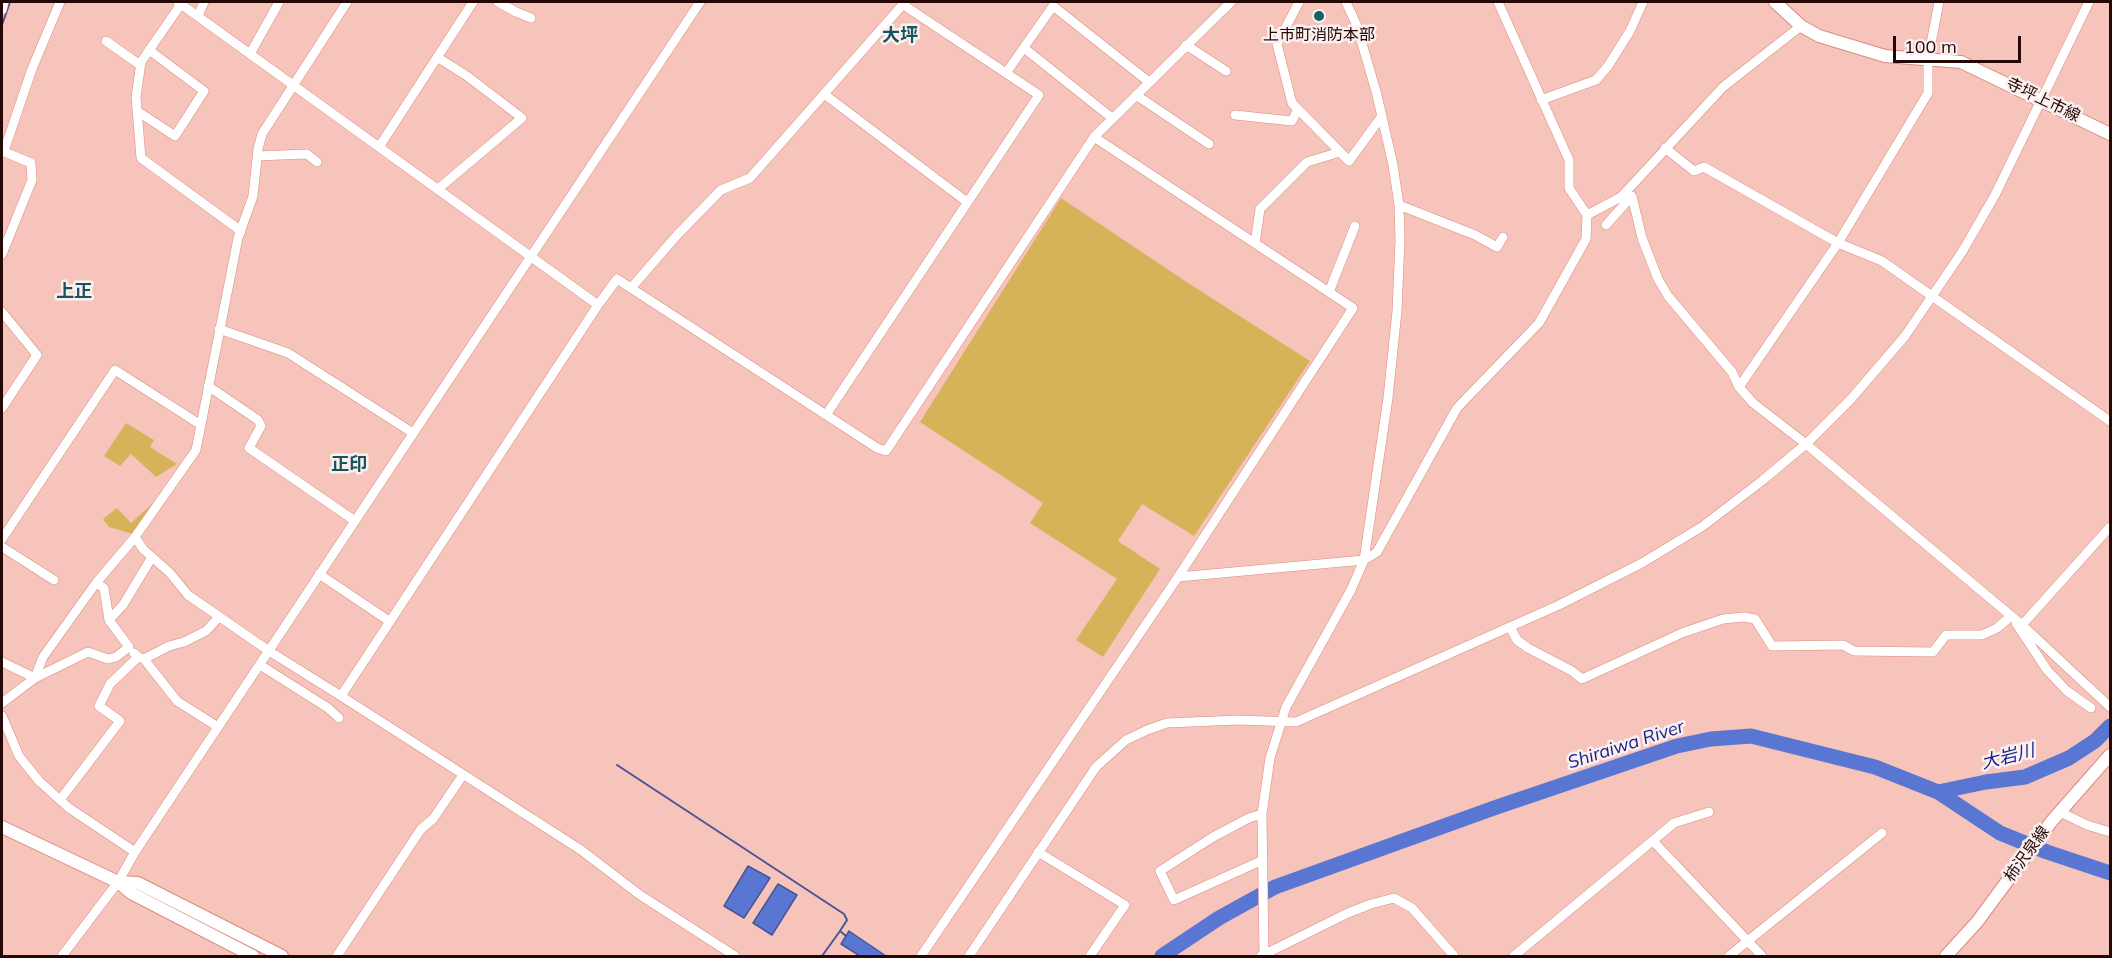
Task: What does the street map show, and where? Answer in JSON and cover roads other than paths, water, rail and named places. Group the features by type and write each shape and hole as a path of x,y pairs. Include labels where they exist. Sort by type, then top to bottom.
{"main road":[{"name":"寺坪上市線","path":"1775,2 1801,26 1819,36 1885,56 1961,62 2110,134"},
{"name":"柿沢泉線","path":"1950,956 2051,822 2110,755"},
{"path":"2,827 118,882 131,893 253,957"},
{"path":"118,882 138,883 282,957"}],"street":[{"path":"2,10 4,2"},
{"path":"2,254 32,180 31,163 3,151 32,69 58,6 69,2"},
{"path":"198,16 204,2"},
{"path":"250,54 279,2"},
{"path":"35,678 43,657 96,583 135,537 196,450 219,329 241,231 253,196 262,134 347,2"},
{"path":"379,147 473,2"},
{"path":"498,2 531,18"},
{"path":"63,957 118,882 135,852 700,2"},
{"path":"342,696 389,621 617,279 877,448 886,451 1094,137 1231,2"},
{"path":"1299,2 1277,44 1292,103 1349,161 1382,116"},
{"path":"1346,2 1357,26 1382,116 1399,205 1397,311 1388,398 1364,560 1351,590 1286,707 1270,758 1262,814 1263,956 1348,913 1394,898 1412,908 1454,957"},
{"path":"1178,577 1364,560 1377,552 1457,408 1539,323 1586,238 1587,215 1569,188 1569,160 1498,2"},
{"path":"1541,100 1596,80 1608,66 1630,31 1643,2"},
{"path":"1739,387 1838,243 1928,93 1928,59 1939,2"},
{"path":"969,957 1096,767 1126,740 1167,723 1238,720 1296,722 1612,580 1703,526 1806,444 1877,370 1933,297 1962,252 1995,195 2089,2"},
{"path":"241,231 141,158 136,97 140,65 180,3 598,305"},
{"path":"631,288 678,234 721,190 750,178 903,3 1039,95 826,415"},
{"path":"1006,73 1053,6 1149,82"},
{"path":"1587,215 1621,197 1723,87 1801,26"},
{"path":"106,41 140,65"},
{"path":"1186,45 1226,71"},
{"path":"1024,48 1112,118"},
{"path":"137,111 176,136 204,91 149,50"},
{"path":"437,57 467,76 522,118 438,189"},
{"path":"824,94 967,202"},
{"path":"1136,95 1209,144"},
{"path":"1235,116 1292,121 1298,109"},
{"path":"921,957 1178,577 1353,308 1094,137"},
{"path":"1665,148 1694,171 1704,167 1838,243 1882,261 2110,421"},
{"path":"1255,243 1260,209 1307,162 1340,152"},
{"path":"257,156 307,154 317,162"},
{"path":"1606,225 1632,196 1642,238 1668,296 1732,372 1739,387 1753,404 1806,444 2022,625 2107,704"},
{"path":"1399,205 1475,235 1497,247 1503,237"},
{"path":"1329,292 1355,226"},
{"path":"2,405 37,355 3,318"},
{"path":"219,329 288,352 413,433"},
{"path":"2,539 5,526 115,370 201,425"},
{"path":"208,386 258,420 261,426 249,447 355,521"},
{"path":"2022,625 2110,527"},
{"path":"135,537 143,549 170,573 188,595 219,617 581,850 640,895 735,957"},
{"path":"2,547 54,580"},
{"path":"109,620 123,605 152,557"},
{"path":"320,574 389,621"},
{"path":"96,583 104,588 109,620 129,647 177,701 218,727"},
{"path":"1510,627 1517,640 1528,648 1572,671 1582,679 1682,633 1723,620 1744,617 1755,620 1772,646 1843,645 1854,651 1933,652 1946,635 1982,634 1997,628 2011,616"},
{"path":"2011,616 2047,670 2067,691 2091,708"},
{"path":"60,801 120,721 99,706 110,684 141,658 206,631 219,617"},
{"path":"2,703 35,678 88,652 108,659 116,657 129,647"},
{"path":"260,665 328,708 339,718"},
{"path":"3,666 35,678"},
{"path":"2,717 19,756 39,781 60,801 135,852"},
{"path":"337,957 421,829 433,819 463,775"},
{"path":"2060,812 2087,825 2110,832"},
{"path":"1514,957 1674,823 1709,813"},
{"path":"1262,814 1249,818 1213,837 1160,871 1174,900 1263,860"},
{"path":"1729,957 1882,833"},
{"path":"1654,842 1762,957"},
{"path":"1038,852 1125,905 1090,957"}],"water":[{"path":"748,866 770,878 744,918 724,906"},
{"path":"778,884 797,895 772,935 753,923"},
{"path":"849,931 886,956 860,956 841,944"}],"waterway":[{"path":"2,25 10,2"},
{"name":"大岩川","path":"1938,792 2025,777 2069,758 2095,741 2110,726"},
{"name":"Shiraiwa River","path":"1162,956 1219,918 1275,887 1494,808 1677,746 1711,739 1751,736 1875,767 1938,792 2000,833 2110,873"},
{"path":"617,765 844,914 847,920 840,931"},
{"path":"822,956 840,931 846,936"}],"place":[{"name":"上市町消防本部","path":"1319,16"}],"district":[{"name":"大坪","path":"900,36"},
{"name":"上正","path":"74,292"},
{"name":"正印","path":"349,465"}]}
